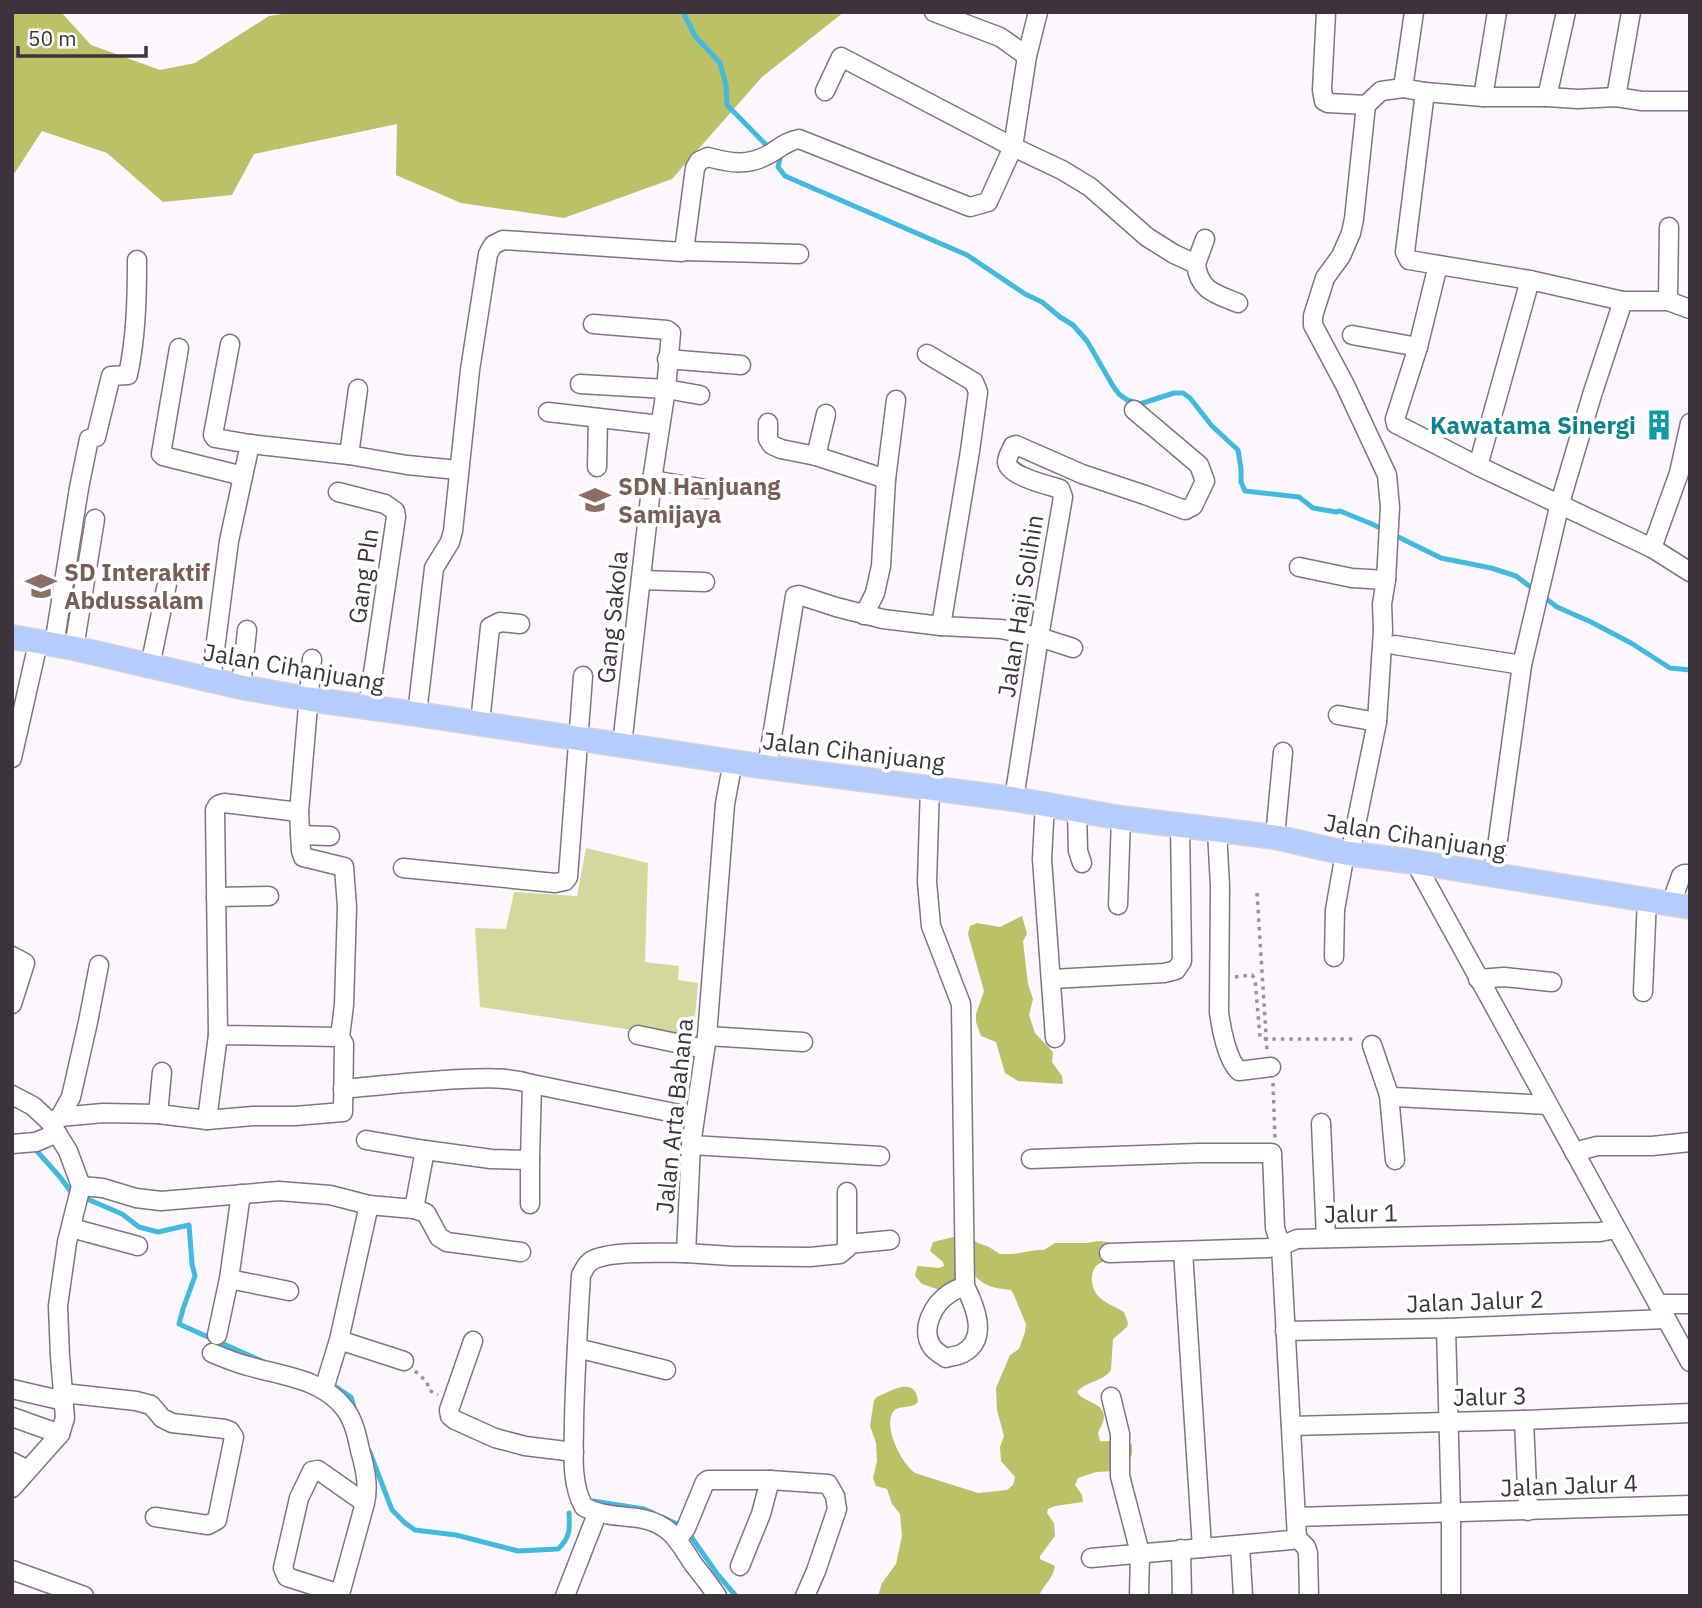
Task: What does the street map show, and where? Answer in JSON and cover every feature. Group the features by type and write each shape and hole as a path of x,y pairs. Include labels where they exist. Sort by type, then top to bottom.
{"main road":[{"name":"Jalan Cihanjuang","path":"12,637 240,687 308,699 767,767 930,786 1045,803 1121,818 1275,837 1347,854 1415,862 1680,905"}],"street":[{"path":"934,12 1000,37 1027,55"},
{"path":"684,251 695,168 699,162 708,157 739,163 755,162 784,144 799,139 970,207 988,202 1013,146 1027,55 1038,12"},
{"path":"1326,12 1322,97 1328,103 1366,105"},
{"path":"1403,88 1414,12"},
{"path":"1483,97 1497,12"},
{"path":"1548,97 1566,12"},
{"path":"1616,97 1631,12"},
{"path":"825,91 841,57 1062,170 1090,187 1147,237 1196,264"},
{"path":"1334,957 1335,910 1377,722 1382,604 1390,508 1387,475 1313,324 1312,316 1325,278 1345,249 1351,233 1366,105 1381,91 1403,88 1483,97 1690,100"},
{"path":"1425,92 1405,252 1409,260 1530,280 1623,302 1668,301 1690,309"},
{"path":"1668,301 1669,227"},
{"path":"1205,239 1196,264 1200,282 1214,293 1238,303"},
{"path":"417,714 434,568 450,542 453,531 470,370 488,254 493,245 503,240 679,253 799,254"},
{"path":"55,645 89,439 96,437 111,376 128,375 134,348 137,260"},
{"path":"1438,265 1418,347 1395,419 1396,424 1652,548 1690,572"},
{"path":"1478,466 1530,280"},
{"path":"1493,876 1522,665 1560,503 1623,302"},
{"name":"Gang Sakola","path":"593,324 667,330 671,333 622,745"},
{"path":"1352,335 1418,347"},
{"path":"230,344 215,438 458,470"},
{"path":"179,348 161,454 243,476"},
{"path":"927,354 974,382 978,392 941,626"},
{"path":"667,364 741,365"},
{"path":"580,384 666,389 700,395"},
{"path":"349,455 358,388"},
{"path":"864,615 875,593 881,566 886,479 896,400"},
{"name":"Jalan Haji Solihin","path":"1014,799 1063,497 1060,489 1018,475 1009,468 1006,460 1016,445 1082,474 1185,510 1193,506 1205,481 1199,465 1134,410"},
{"path":"548,412 660,425"},
{"path":"816,456 826,414"},
{"path":"597,467 598,418"},
{"path":"768,423 768,439 772,445 886,479"},
{"path":"1652,548 1684,476 1690,424"},
{"path":"211,680 229,541 250,444"},
{"path":"652,480 706,489"},
{"name":"Gang Pln","path":"338,492 385,504 395,511 396,517 368,707"},
{"path":"12,758 55,645 95,519"},
{"path":"1299,567 1352,578 1386,580"},
{"path":"641,580 705,582"},
{"path":"150,666 167,584"},
{"path":"767,767 795,596 883,619 1001,629 1073,648"},
{"path":"480,723 490,627 500,622 520,624"},
{"path":"240,687 247,630"},
{"path":"1395,645 1522,665"},
{"path":"56,1124 103,1113 158,1114 207,1120 343,1112 344,1044 340,1037 344,1005 347,907 344,867 305,859 301,851 299,812 312,659"},
{"path":"403,868 555,883 565,881 568,877 583,676"},
{"path":"1338,715 1377,722"},
{"path":"1275,837 1283,752"},
{"name":"Jalan Arta Bahana","path":"686,1253 691,1144 706,1042 725,804 733,761"},
{"path":"930,786 927,882 931,926 961,1004 965,1286"},
{"path":"207,1120 218,1035 215,810 218,805 224,803 299,812"},
{"path":"1045,803 1042,859 1055,1038"},
{"path":"1077,810 1078,851 1082,863"},
{"path":"1118,905 1121,818"},
{"path":"1052,979 1164,973 1176,970 1182,961 1180,824"},
{"path":"1217,831 1221,1024 1233,1065 1239,1070 1272,1067"},
{"path":"300,835 330,836"},
{"path":"1415,862 1690,1363"},
{"path":"1680,905 1681,876 1690,874"},
{"path":"216,897 269,896"},
{"path":"1643,992 1647,898"},
{"path":"12,956 25,963 12,1004"},
{"path":"12,1144 36,1142 56,1124 71,1097 99,965"},
{"path":"1478,979 1504,977 1552,982"},
{"path":"218,1035 340,1037"},
{"path":"638,1035 706,1042 803,1042"},
{"path":"1373,1045 1389,1094 1395,1160"},
{"path":"158,1114 162,1072"},
{"path":"342,1089 424,1080 504,1078 694,1117"},
{"path":"530,1204 532,1084"},
{"path":"1389,1094 1395,1097 1548,1105"},
{"path":"12,1095 33,1105 56,1124 68,1151 80,1193 67,1242 58,1306 65,1418 60,1434 20,1466 12,1488"},
{"path":"1321,1123 1325,1238"},
{"path":"366,1140 491,1159 530,1160"},
{"path":"1574,1152 1597,1146 1652,1146 1690,1142"},
{"path":"691,1144 880,1156"},
{"path":"414,1209 425,1150"},
{"path":"1031,1159 1272,1153 1275,1228 1281,1246 1297,1538 1308,1553 1309,1596"},
{"path":"80,1193 103,1188 161,1202 279,1191 330,1195 369,1205 414,1209 426,1213 439,1237 447,1242 521,1252"},
{"path":"717,1596 678,1539 667,1529 647,1520 597,1514 584,1507 579,1500 574,1452 581,1275 588,1262 601,1257 624,1255 840,1254 846,1250 848,1244 847,1192"},
{"path":"217,1335 229,1279 241,1194"},
{"path":"324,1389 339,1340 369,1205"},
{"path":"72,1226 138,1246"},
{"name":"Jalur 1","path":"1109,1253 1268,1248 1297,1239 1600,1232 1616,1229"},
{"path":"848,1244 890,1240"},
{"path":"1183,1251 1202,1548"},
{"path":"229,1279 289,1292"},
{"name":"Jalan Jalur 2","path":"1285,1331 1446,1328 1662,1311 1690,1304"},
{"path":"1446,1328 1451,1596"},
{"path":"339,1340 404,1361"},
{"path":"473,1340 449,1410 450,1416 495,1438 525,1446 574,1452"},
{"path":"577,1348 666,1370"},
{"path":"212,1353 245,1366 324,1389 346,1410 355,1427 368,1492 343,1595 290,1579 284,1574 283,1568 299,1498 312,1471 316,1469 365,1503"},
{"path":"12,1389 64,1397 136,1401 151,1405 162,1418 172,1423 225,1429 230,1432 234,1437 217,1520 208,1525 155,1517"},
{"path":"1111,1397 1120,1434 1120,1476 1140,1553 1139,1596"},
{"name":"Jalur 3","path":"1291,1426 1690,1413"},
{"path":"12,1417 60,1434"},
{"path":"1524,1420 1528,1511"},
{"path":"678,1539 708,1480 828,1484 835,1496 837,1509 805,1596"},
{"path":"740,1566 761,1514 770,1480"},
{"name":"Jalan Jalur 4","path":"1296,1517 1690,1505"},
{"path":"565,1596 597,1514"},
{"path":"1091,1558 1297,1538"},
{"path":"1240,1545 1243,1596"},
{"path":"1181,1549 1182,1596"},
{"path":"12,1570 85,1596"}],"path":[{"path":"1257,893 1268,1052 1272,1067 1275,1129 1272,1153"},
{"path":"1219,978 1254,977 1262,1039 1357,1039 1373,1045"},
{"path":"404,1361 413,1366 429,1390 452,1402"}],"green space":[{"path":"12,12 61,12 91,45 160,70 195,63 269,16 296,12 844,12 762,77 672,179 564,218 461,203 396,175 397,124 254,154 232,195 163,202 107,153 42,131 12,177"},
{"path":"586,848 648,863 645,962 679,966 678,980 698,983 693,1039 480,1007 475,928 506,929 514,892 577,896"},
{"path":"1022,916 1027,934 1023,941 1028,984 1033,999 1029,1015 1035,1033 1053,1052 1052,1062 1062,1076 1063,1084 1018,1081 1005,1073 996,1042 981,1036 976,1022 984,991 968,934 970,926 977,923 1000,927"},
{"path":"957,1236 969,1237 1000,1254 1044,1250 1055,1243 1098,1241 1109,1242 1116,1248 1112,1259 1096,1266 1092,1282 1100,1298 1124,1312 1127,1327 1113,1339 1111,1370 1108,1374 1077,1392 1099,1407 1104,1415 1098,1433 1100,1441 1128,1443 1132,1445 1132,1454 1129,1461 1115,1471 1096,1472 1078,1478 1075,1485 1083,1502 1048,1509 1047,1513 1054,1523 1055,1536 1040,1559 1055,1566 1039,1596 878,1596 882,1583 896,1564 902,1536 900,1514 892,1504 887,1489 876,1486 873,1478 877,1461 876,1443 870,1426 874,1400 877,1397 902,1387 913,1389 916,1394 918,1402 893,1412 890,1427 895,1445 915,1473 978,1493 1007,1490 1013,1485 1015,1477 1001,1461 1000,1447 1004,1436 997,1410 996,1388 1010,1355 1019,1349 1025,1332 1026,1324 1013,1293 1011,1290 985,1284 973,1273 958,1276 953,1286 940,1290 922,1284 915,1276 918,1266 944,1266 930,1251 933,1242"}],"waterway":[{"path":"683,12 695,36 720,63 726,85 727,105 780,159 778,167 785,176 967,255 1025,294 1042,302 1073,325 1087,341 1113,386 1127,400 1140,404 1174,393 1183,393 1238,450 1241,482 1245,491 1299,497 1313,508 1340,511 1441,558 1516,576 1557,607 1631,643 1670,668 1690,670"},
{"path":"35,1149 71,1192 122,1214 139,1227 158,1232 189,1225 195,1276 179,1324 264,1362"},
{"path":"336,1387 351,1397 356,1414"},
{"path":"369,1450 392,1510 415,1530 456,1535 518,1551 558,1549 568,1533 569,1513"},
{"path":"593,1501 644,1509 655,1514"},
{"path":"664,1518 677,1524"},
{"path":"692,1538 736,1596"}],"place":[{"name":"Kawatama Sinergi","path":"1659,425"},
{"name":"SDN Hanjuang Samijaya","path":"595,500"},
{"name":"SD Interaktif Abdussalam","path":"41,586"}]}
